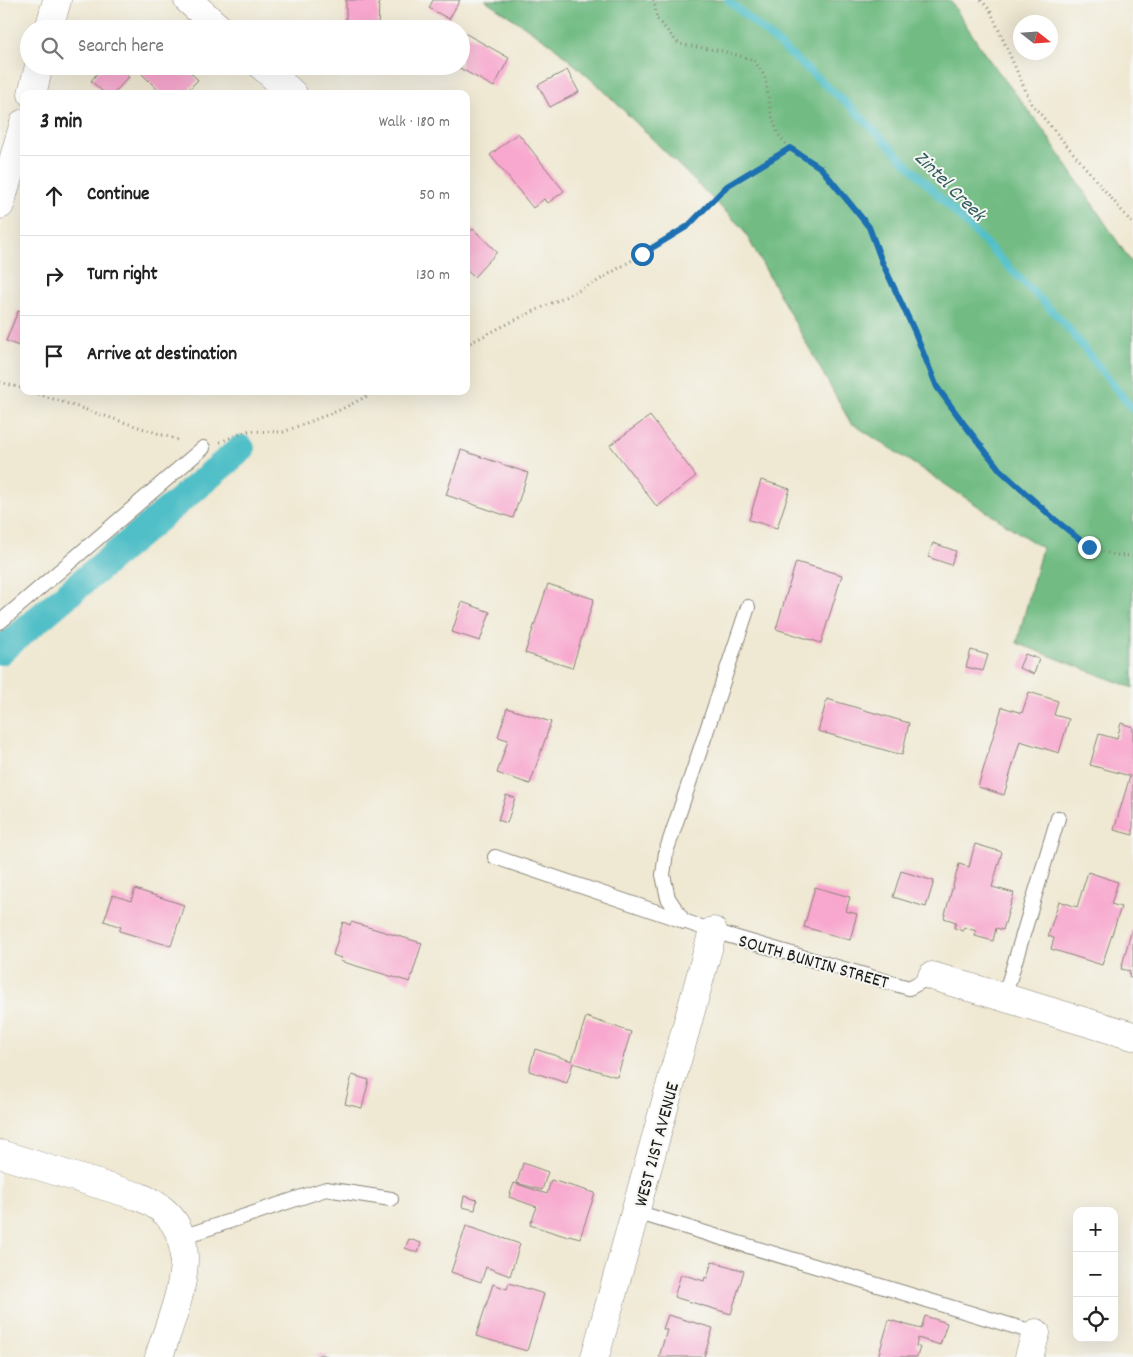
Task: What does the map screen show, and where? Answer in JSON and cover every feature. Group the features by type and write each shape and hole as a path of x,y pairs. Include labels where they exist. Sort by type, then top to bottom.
{"street":[{"path":"51,20 57,0"},
{"path":"188,0 210,20"},
{"path":"33,90 37,75"},
{"path":"272,75 289,90"},
{"path":"0,205 14,134"},
{"name":"WEST 21ST AVENUE","path":"595,1357 713,931"},
{"name":"SOUTH BUNTIN STREET","path":"932,976 1133,1036"},
{"path":"0,1154 156,1204 173,1220 182,1237 185,1260 183,1277 159,1357"}],"lane":[{"path":"0,622 202,448"},
{"path":"684,922 668,898 663,875 666,852 748,607"},
{"path":"1004,998 1058,818"},
{"name":"SOUTH BUNTIN STREET","path":"495,857 684,922 909,988 932,976"},
{"path":"182,1237 326,1189 391,1199"},
{"path":"636,1212 1032,1345"}],"path":[{"path":"654,0 656,19 679,44 722,51 754,60 765,77 771,114 778,134 790,148 821,168 869,227 882,262 914,330 937,387 1000,470 1053,518 1089,547 1115,555 1133,556"},
{"path":"981,0 990,10 1031,103 1133,224"},
{"path":"470,343 516,319 590,285 688,226 727,186 790,148"},
{"path":"0,382 20,388"},
{"path":"42,395 202,448 248,431 283,432 340,410 368,395"}],"green space":[{"path":"485,0 950,0 984,53 1042,128 1133,265 1133,688 1017,643 1042,548 850,422 743,229 602,89 551,44"}],"building":[{"path":"346,0 379,0 378,20 346,20"},
{"path":"433,0 460,0 449,19 429,8"},
{"path":"470,36 509,58 494,87 470,74"},
{"path":"567,70 579,92 550,107 538,85"},
{"path":"96,75 127,75 129,77 117,90 101,90 91,81"},
{"path":"143,75 193,75 198,80 188,90 158,90"},
{"path":"518,133 564,191 548,203 544,199 533,208 490,155"},
{"path":"473,229 497,252 474,277 470,274 470,232"},
{"path":"18,311 20,312 20,346 6,341"},
{"path":"650,416 696,476 657,507 610,445"},
{"path":"461,450 528,473 513,518 446,495"},
{"path":"761,480 790,489 777,528 749,520"},
{"path":"933,543 956,551 951,565 928,557"},
{"path":"796,562 842,575 821,643 776,629"},
{"path":"548,584 594,599 572,668 525,653"},
{"path":"462,602 490,612 480,641 452,632"},
{"path":"971,650 988,655 983,671 966,667"},
{"path":"1025,654 1039,659 1034,674 1019,668"},
{"path":"1029,692 1058,701 1054,715 1069,719 1059,753 1020,741 1004,795 978,787 1002,707 1022,713"},
{"path":"827,699 909,723 902,755 818,731"},
{"path":"507,708 551,722 530,784 497,773 508,740 498,737"},
{"path":"1121,723 1133,727 1133,835 1114,830 1130,776 1090,765 1099,734 1117,739"},
{"path":"506,795 515,798 507,823 498,820"},
{"path":"975,844 1002,852 992,887 1014,893 1003,930 996,928 993,941 975,936 976,931 964,927 963,931 954,928 956,922 944,918 959,864 969,867"},
{"path":"901,871 934,881 926,907 893,897"},
{"path":"1088,872 1118,882 1111,904 1121,907 1102,965 1051,949 1054,938 1048,936 1059,901 1077,907"},
{"path":"815,887 850,897 846,911 857,914 850,940 804,927"},
{"path":"135,889 184,905 171,946 119,931 121,927 104,921 113,895 131,901"},
{"path":"343,922 350,925 351,922 422,943 410,982 340,961 341,958 333,955"},
{"path":"1132,929 1133,979 1129,977 1130,971 1121,969"},
{"path":"586,1017 631,1032 617,1077 573,1063 567,1083 529,1071 535,1049 572,1061"},
{"path":"352,1075 369,1080 362,1108 345,1104"},
{"path":"523,1163 548,1172 542,1190 517,1183"},
{"path":"551,1180 595,1193 580,1238 569,1235 568,1237 530,1225 537,1207 509,1197 514,1183 547,1194"},
{"path":"464,1196 477,1200 475,1210 462,1207"},
{"path":"466,1226 520,1244 510,1276 486,1267 481,1282 451,1272"},
{"path":"409,1239 421,1243 418,1253 405,1248"},
{"path":"712,1261 744,1271 731,1314 674,1297 681,1274 704,1281 705,1277 707,1278"},
{"path":"509,1283 544,1294 527,1351 476,1336 493,1284 507,1289"},
{"path":"668,1315 713,1328 704,1357 659,1357 667,1330 663,1329"},
{"path":"925,1316 947,1323 940,1345 918,1338 916,1346 920,1347 917,1357 878,1357 889,1320 921,1329"},
{"path":"321,1354 330,1357 314,1357"}],"waterway":[{"name":"Zintel Creek","path":"728,0 852,108 1064,323 1133,410"},
{"path":"0,651 241,449"}],"route":[{"path":"642,254 688,226 727,186 790,148 821,168 869,227 882,262 914,330 937,387 1000,470 1053,518 1089,547"}]}
